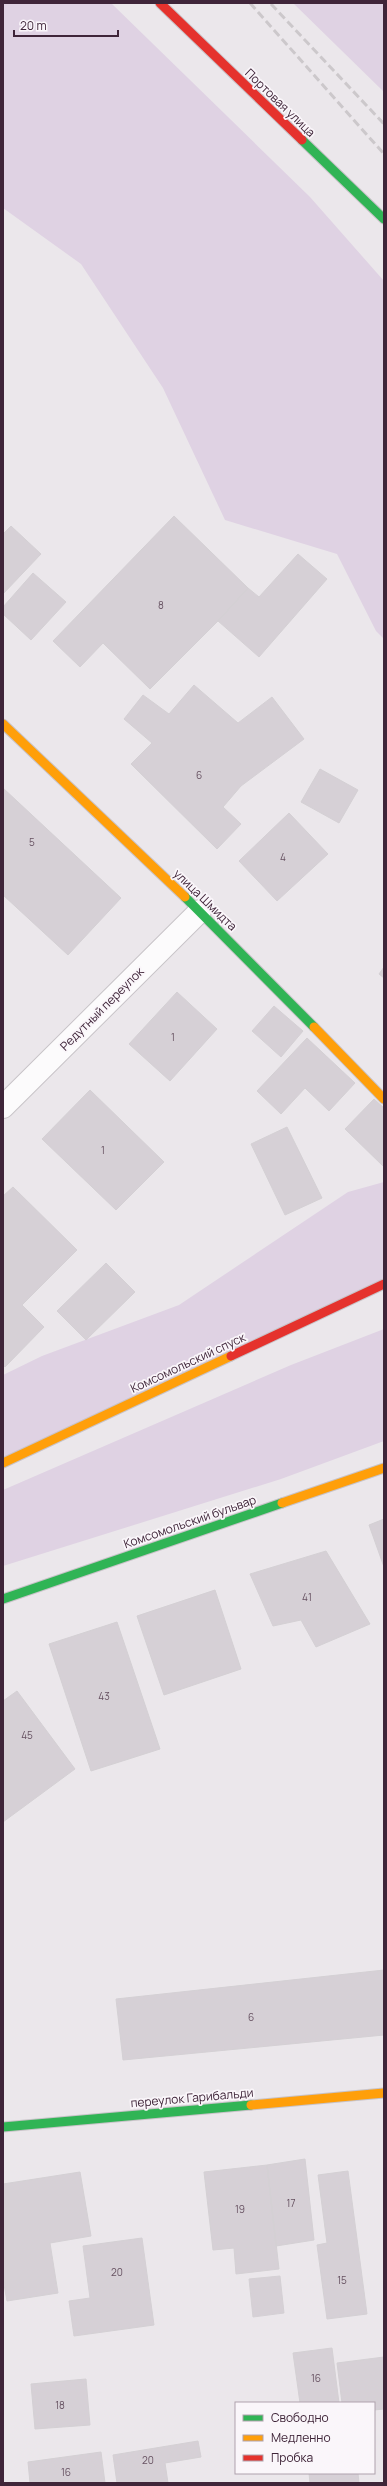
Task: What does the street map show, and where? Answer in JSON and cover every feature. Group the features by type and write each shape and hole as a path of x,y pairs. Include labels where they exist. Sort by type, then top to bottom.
{"street":[{"name":"Портовая улица","path":"160,3 384,219"},
{"name":"улица Шмидта","path":"3,724 200,911 384,1099"},
{"name":"Редутный переулок","path":"3,1107 200,911"},
{"name":"Комсомольский спуск","path":"3,1463 384,1284"},
{"name":"Комсомольский бульвар","path":"3,1599 384,1468"},
{"name":"переулок Гарибальди","path":"3,2127 384,2093"}],"shaded area":[{"path":"3,3 111,3 310,197 384,281 384,639 376,631 337,554 225,520 163,388 81,264 3,208"},
{"path":"293,3 384,3 384,92"},
{"path":"384,1182 384,1284 3,1463 3,1375 42,1356 179,1305 348,1192"},
{"path":"384,1329 384,1441 281,1479 3,1566 3,1490 291,1365"}],"building":[{"path":"174,516 248,588 218,621 150,689 103,643 80,667 53,641"},
{"path":"11,526 41,554 3,594 3,534"},
{"path":"298,554 327,579 259,657 218,621 248,588 259,597"},
{"path":"33,573 66,602 31,640 3,614 3,607"},
{"path":"194,685 238,723 272,697 304,739 241,786 223,807 241,824 217,849 131,764 152,743 124,719 143,695 169,714"},
{"path":"320,769 358,790 339,823 301,802"},
{"path":"3,788 121,898 68,955 3,895"},
{"path":"289,813 328,854 277,901 239,861"},
{"path":"384,967 384,978 379,974"},
{"path":"177,992 217,1029 170,1081 129,1044"},
{"path":"274,1006 303,1031 281,1057 252,1031"},
{"path":"307,1038 355,1083 329,1111 305,1088 281,1114 257,1091"},
{"path":"90,1090 164,1162 116,1210 42,1139"},
{"path":"374,1099 384,1108 384,1167 345,1129"},
{"path":"287,1127 322,1198 285,1215 251,1144"},
{"path":"13,1187 77,1250 22,1305 44,1327 5,1367 3,1365 3,1196"},
{"path":"106,1263 135,1292 86,1340 57,1311"},
{"path":"384,1519 384,1567 369,1525"},
{"path":"326,1551 370,1624 316,1647 301,1620 273,1626 250,1574"},
{"path":"215,1590 241,1669 164,1695 137,1616"},
{"path":"117,1622 160,1749 91,1771 49,1644"},
{"path":"17,1691 75,1769 3,1822 3,1701"},
{"path":"384,1970 384,2035 123,2060 116,1999"},
{"path":"305,2159 314,2240 276,2246 267,2165"},
{"path":"267,2165 279,2269 236,2274 234,2248 213,2250 204,2172"},
{"path":"348,2171 367,2314 327,2319 317,2245 327,2243 318,2175"},
{"path":"80,2172 91,2236 50,2243 58,2293 7,2301 3,2279 3,2184"},
{"path":"142,2238 154,2325 74,2336 69,2301 90,2298 83,2246"},
{"path":"280,2276 284,2313 253,2317 249,2279"},
{"path":"332,2348 339,2402 300,2402 293,2353"},
{"path":"384,2357 384,2409 375,2410 375,2402 342,2402 337,2363"},
{"path":"86,2379 90,2425 35,2429 31,2384"},
{"path":"198,2441 201,2457 165,2463 168,2483 117,2483 113,2455"},
{"path":"101,2452 105,2483 30,2483 28,2462"},
{"path":"309,2474 358,2474 359,2483 310,2483"}],"railway":[{"path":"250,3 384,154"},
{"path":"271,4 384,124"}],"traffic: fast":[{"path":"302,140 384,219"},
{"path":"185,897 314,1027"},
{"path":"3,1599 282,1503"},
{"path":"3,2127 251,2105"}],"traffic: slow":[{"path":"3,724 185,897"},
{"path":"314,1027 384,1099"},
{"path":"3,1463 231,1356"},
{"path":"282,1503 384,1468"},
{"path":"251,2105 384,2093"}],"traffic: jam":[{"path":"160,3 302,140"},
{"path":"231,1356 384,1284"}]}
